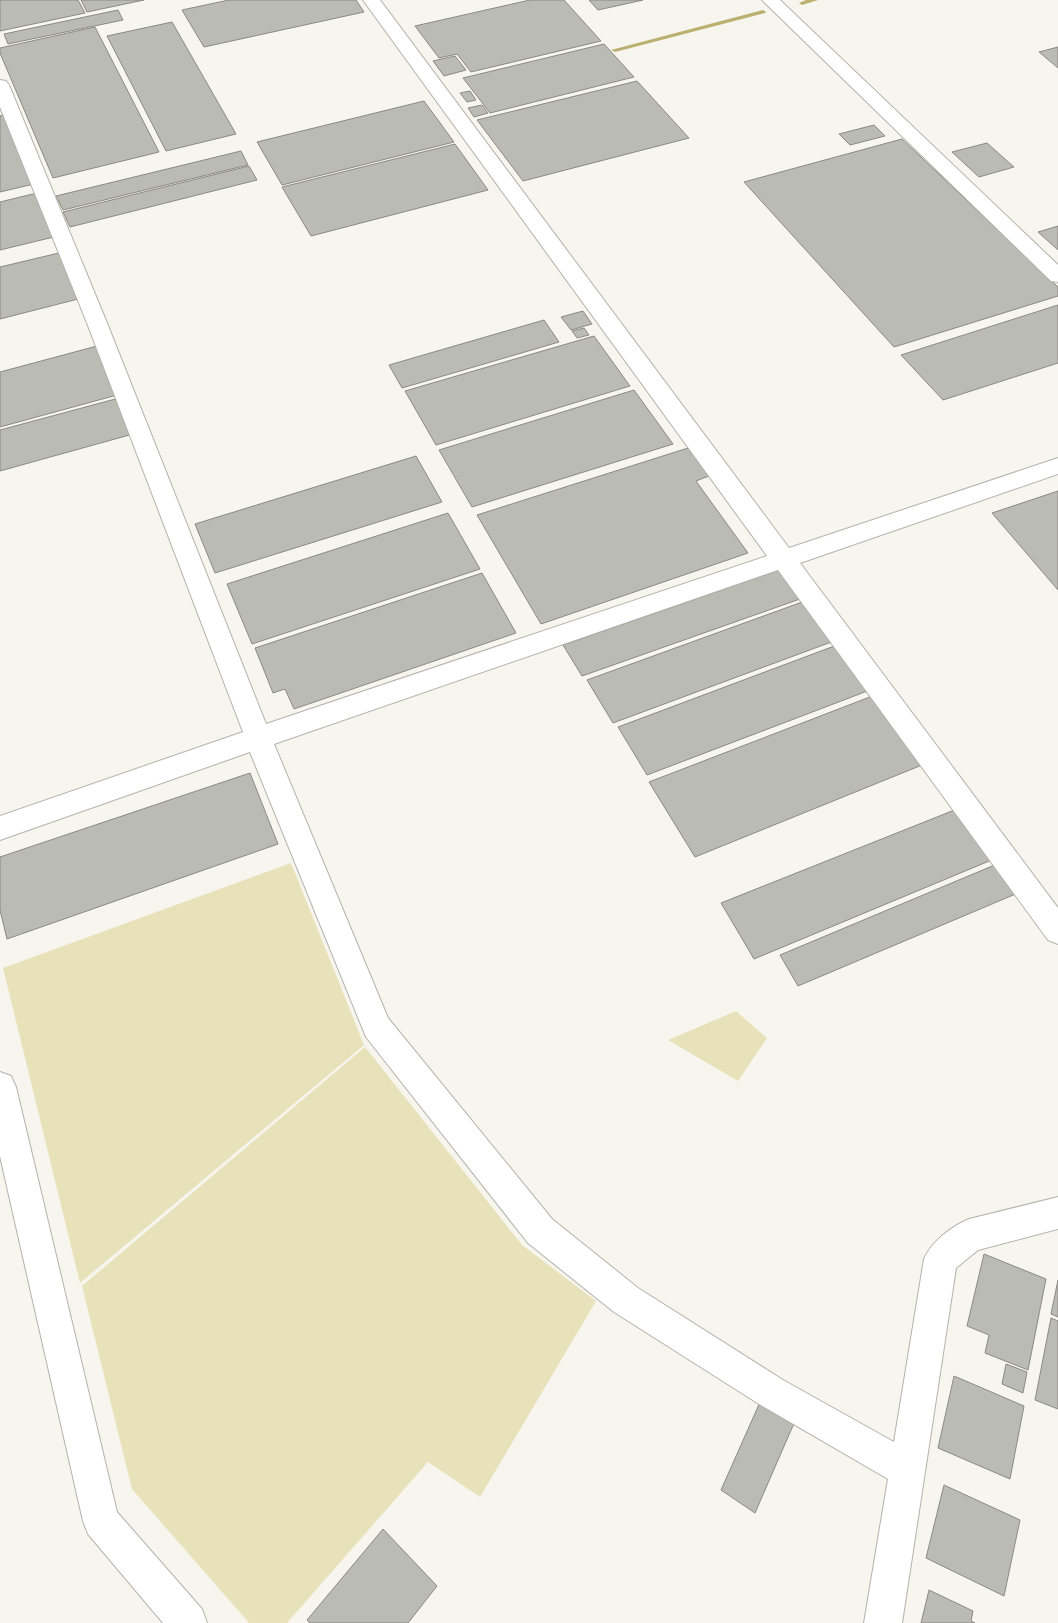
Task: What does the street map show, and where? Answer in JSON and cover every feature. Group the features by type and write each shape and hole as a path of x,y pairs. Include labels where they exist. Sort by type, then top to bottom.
{"street":[{"path":"371,0 1058,931"},
{"path":"770,0 1058,276"},
{"path":"0,85 97,322 258,738 377,1027 540,1231 626,1300 771,1392 906,1469"},
{"path":"0,828 258,738 784,561 1058,466"},
{"path":"0,1087 101,1521 188,1623"},
{"path":"883,1623 906,1469 941,1259 969,1236 1058,1213"}],"shaded area":[{"path":"291,863 364,1045 80,1283 3,968"},
{"path":"736,1011 767,1038 738,1081 668,1040"},
{"path":"365,1047 522,1245 596,1301 480,1497 428,1462 287,1623 249,1623 132,1489 82,1286"}],"building":[{"path":"0,0 78,0 85,13 0,31"},
{"path":"81,0 144,0 87,12"},
{"path":"229,0 356,0 364,12 204,47 182,10"},
{"path":"530,0 564,0 601,41 471,72 457,54 439,58 415,26"},
{"path":"589,0 643,0 598,10"},
{"path":"118,10 123,20 8,44 4,34"},
{"path":"172,22 236,134 166,151 107,36"},
{"path":"95,27 159,152 53,178 0,53 0,48"},
{"path":"604,44 634,77 490,113 463,78"},
{"path":"1058,47 1058,68 1039,52"},
{"path":"455,56 466,70 444,76 433,61"},
{"path":"637,81 689,138 523,181 477,120"},
{"path":"470,91 476,100 467,102 460,93"},
{"path":"424,101 454,142 282,185 257,142"},
{"path":"482,105 488,113 474,117 468,108"},
{"path":"6,114 34,184 0,192 0,116"},
{"path":"874,125 885,136 850,145 839,134"},
{"path":"902,139 1058,287 1058,296 894,347 744,182"},
{"path":"987,143 1014,167 979,177 952,152"},
{"path":"455,144 488,190 311,236 282,187"},
{"path":"241,151 248,165 63,210 56,196"},
{"path":"249,166 257,180 70,227 63,212"},
{"path":"41,192 58,236 0,250 0,202"},
{"path":"1058,226 1058,250 1038,232"},
{"path":"63,252 82,298 0,319 0,267"},
{"path":"1058,305 1058,363 943,400 901,355"},
{"path":"583,311 592,324 571,330 561,317"},
{"path":"544,320 559,342 402,388 389,365"},
{"path":"584,328 589,335 577,338 572,331"},
{"path":"594,336 630,386 436,445 405,391"},
{"path":"97,346 117,395 0,427 0,372"},
{"path":"634,390 673,444 472,507 439,450"},
{"path":"119,398 133,434 0,471 0,430"},
{"path":"688,448 709,476 696,481 748,553 541,624 477,515"},
{"path":"416,456 442,502 215,573 195,524"},
{"path":"1058,491 1058,590 992,513"},
{"path":"448,513 480,569 252,644 227,584"},
{"path":"779,570 800,599 582,676 563,645"},
{"path":"482,573 516,633 294,709 285,689 273,693 255,648"},
{"path":"805,601 834,641 613,723 587,680"},
{"path":"837,645 870,690 647,775 618,727"},
{"path":"875,695 927,763 695,857 649,782"},
{"path":"250,773 278,844 7,939 0,910 0,857"},
{"path":"957,809 994,859 754,959 721,903"},
{"path":"997,864 1018,893 798,986 780,955"},
{"path":"984,1254 1046,1279 1028,1370 985,1353 989,1335 967,1326"},
{"path":"1058,1280 1058,1317 1051,1314"},
{"path":"1051,1318 1058,1321 1058,1409 1035,1400"},
{"path":"1006,1364 1027,1372 1023,1393 1002,1384"},
{"path":"954,1376 1024,1406 1010,1479 938,1448"},
{"path":"761,1400 795,1421 755,1513 721,1490"},
{"path":"944,1485 1020,1520 1004,1596 926,1558"},
{"path":"383,1529 437,1586 408,1623 310,1623 307,1620"},
{"path":"929,1590 973,1611 971,1621 975,1623 921,1623"}],"waterway":[{"path":"802,3 815,0"},
{"path":"615,50 763,12"}]}
